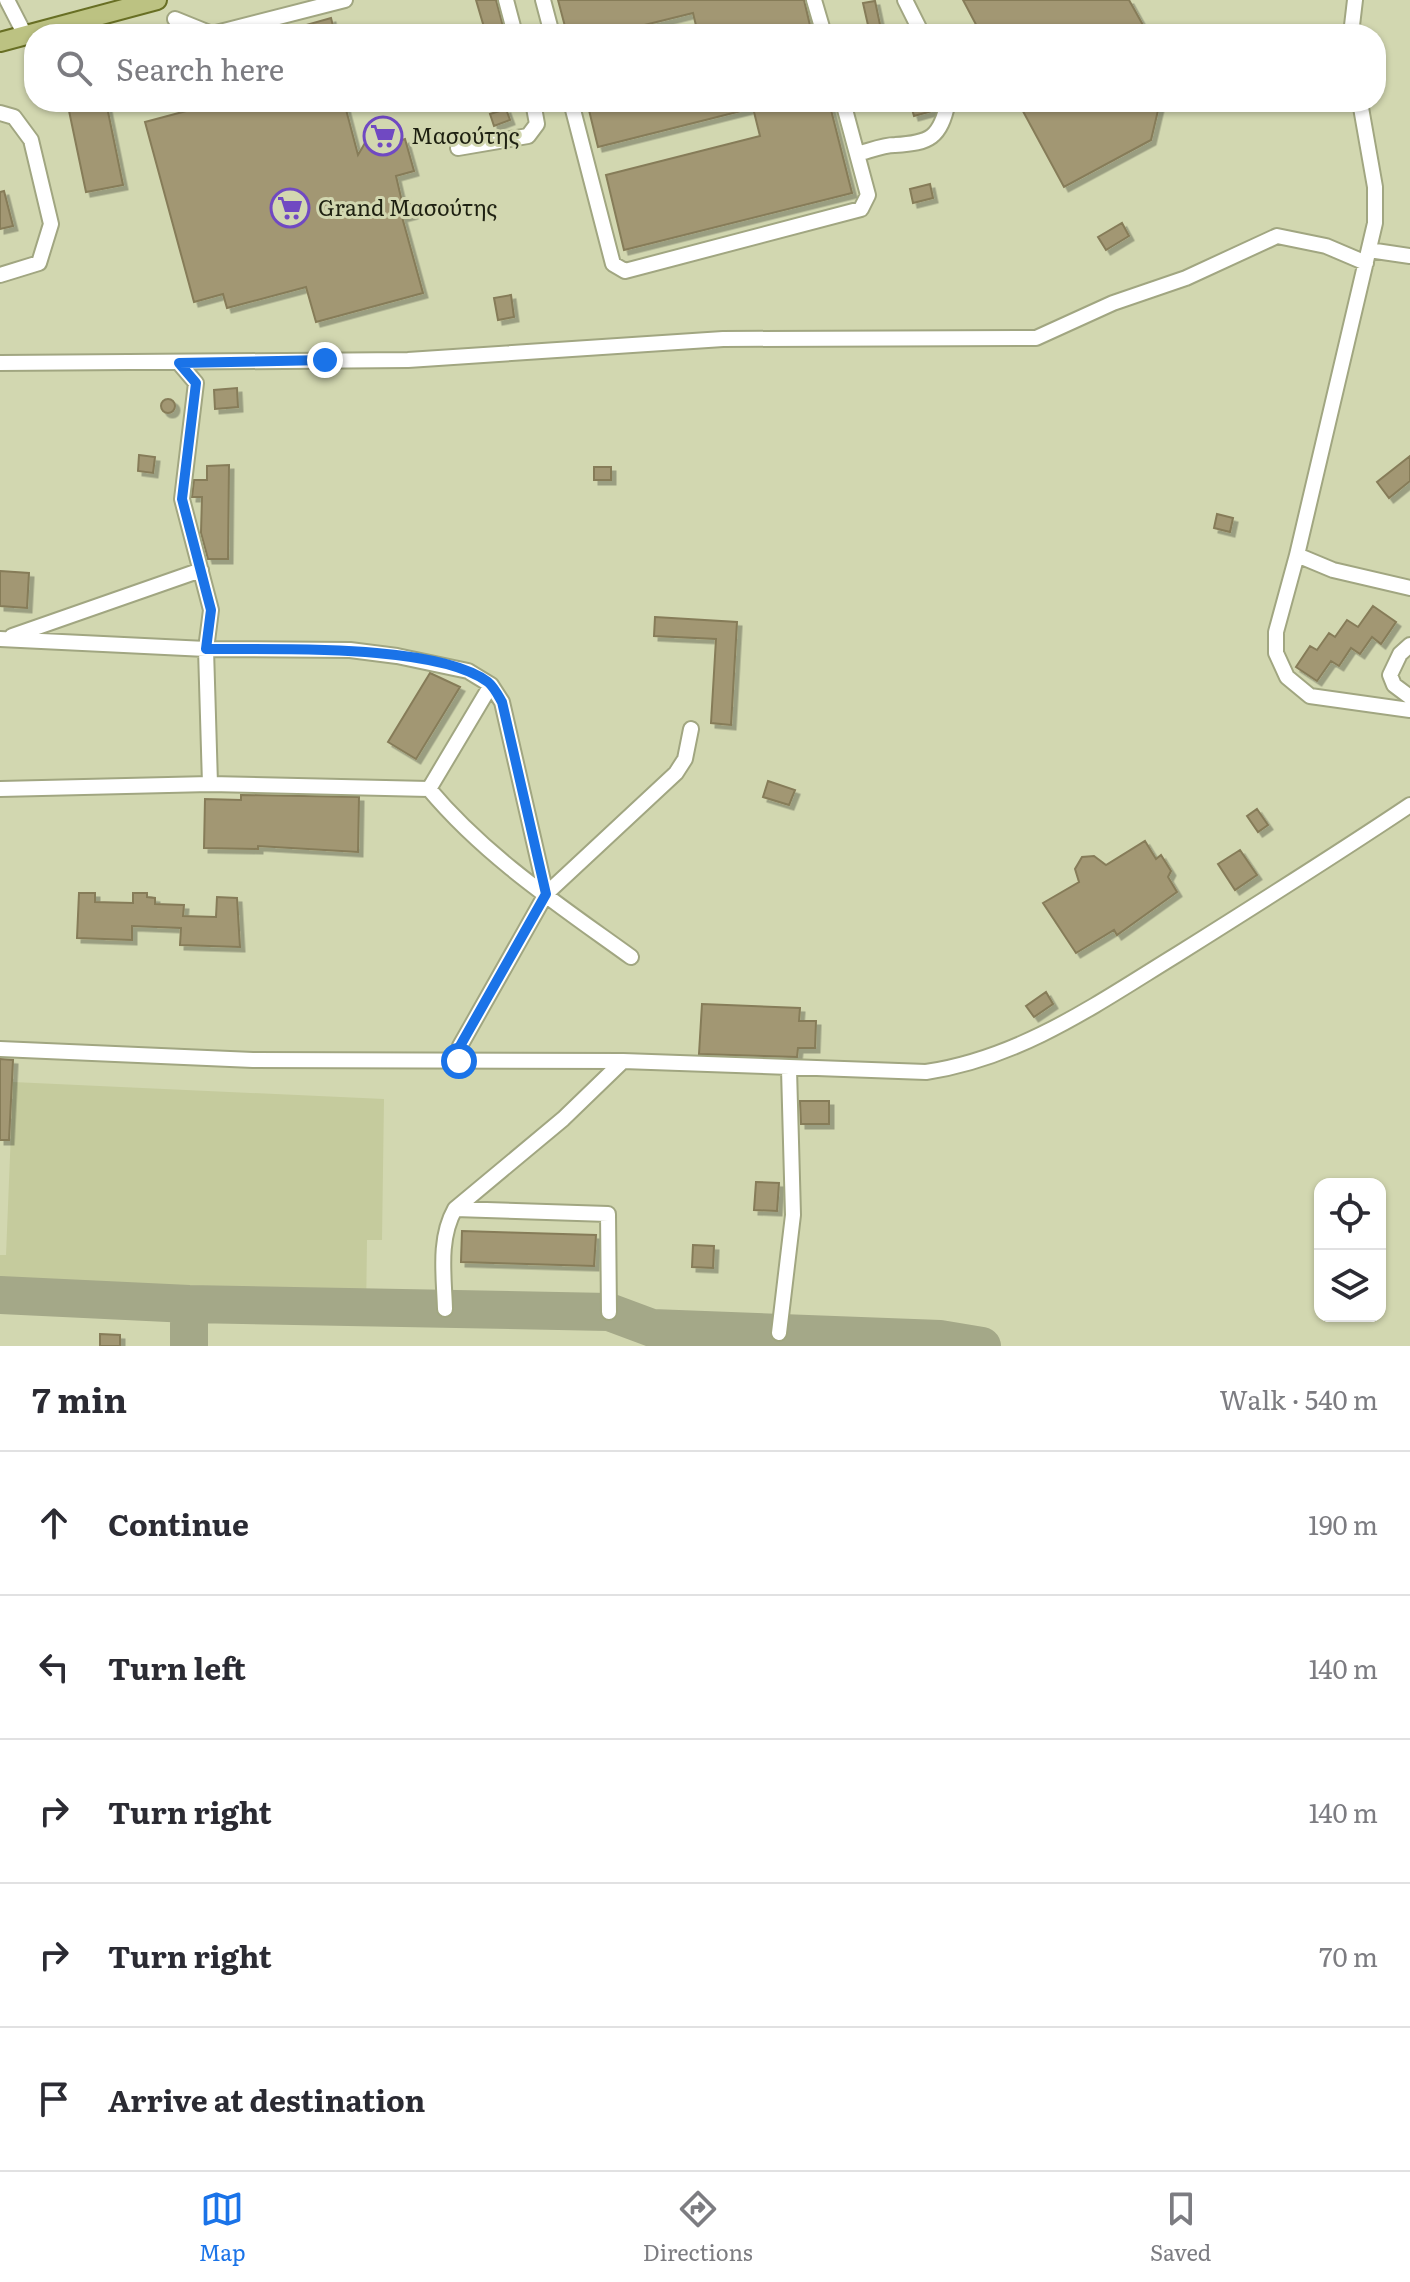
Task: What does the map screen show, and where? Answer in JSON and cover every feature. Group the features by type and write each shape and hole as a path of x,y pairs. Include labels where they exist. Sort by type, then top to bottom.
{"main road":[{"path":"66,24 157,0"},
{"path":"0,42 24,35"}],"street":[{"path":"251,24 345,0"},
{"path":"506,0 512,24"},
{"path":"543,0 549,24"},
{"path":"814,0 821,24"},
{"path":"905,0 917,24"},
{"path":"1352,24 1355,0"},
{"path":"5,2 24,33"},
{"path":"175,19 187,24"},
{"path":"458,148 528,136 537,124 535,112"},
{"path":"574,112 613,264 625,271 861,209 868,195 846,112"},
{"path":"857,154 894,144 912,146 934,136 942,126 946,112"},
{"path":"1362,112 1375,187 1368,256 1276,632 1276,653 1287,677 1310,696 1410,710"},
{"path":"0,113 14,117 31,140 51,224 39,263 0,275"},
{"path":"0,363 408,360 723,339 1036,338 1113,303 1186,278 1277,236 1368,256 1410,256"},
{"path":"179,363 196,383 182,499 211,610 206,649 210,784"},
{"path":"1297,555 1333,570 1410,588"},
{"path":"2,639 201,570"},
{"path":"2,639 381,654 468,671 491,685 502,702 546,894"},
{"path":"1410,645 1400,654 1390,675 1394,685 1410,697"},
{"path":"429,789 491,685"},
{"path":"459,1061 460,1046 546,894 676,773 685,759 691,729"},
{"path":"0,789 210,784 429,789 455,820 499,861 631,957"},
{"path":"0,1049 253,1060 623,1061 926,1072 991,1059 1059,1027 1410,805"},
{"path":"445,1309 443,1247 447,1223 455,1209 563,1119 623,1061"},
{"path":"779,1333 793,1215 789,1069"},
{"path":"455,1209 608,1214 609,1312"}],"shaded area":[{"path":"13,1082 384,1099 382,1240 367,1240 366,1316 0,1301 0,1255 6,1255"}],"building":[{"path":"476,0 496,0 502,24 483,24"},
{"path":"558,0 804,0 810,24 696,24 693,13 648,24 564,24"},
{"path":"963,0 1129,0 1142,24 976,24"},
{"path":"875,1 880,24 868,24 863,3"},
{"path":"331,18 332,24 310,24"},
{"path":"69,112 108,112 123,185 86,192"},
{"name":"Grand Μασούτης","path":"182,112 347,112 358,155 376,124 389,127 392,143 405,139 414,171 396,176 402,202 409,200 413,214 402,217 423,293 316,322 306,287 227,308 223,294 194,302 145,122"},
{"path":"507,112 510,120 494,126 490,114"},
{"path":"589,112 737,112 598,147"},
{"path":"754,112 832,112 852,193 624,250 606,175 760,136"},
{"path":"1023,112 1158,112 1151,140 1064,187"},
{"path":"930,184 933,198 913,203 910,189"},
{"path":"4,191 13,226 0,229 0,192"},
{"path":"1122,223 1129,236 1106,250 1098,237"},
{"path":"511,295 514,317 498,320 494,298"},
{"path":"237,388 238,407 215,409 214,390"},
{"path":"168,399 175,406 168,413 161,406"},
{"path":"139,455 155,457 153,473 138,471"},
{"path":"1410,456 1410,481 1389,498 1377,482"},
{"path":"229,465 228,559 208,559 201,533 202,497 192,497 194,480 207,480 207,466"},
{"path":"594,467 611,467 611,480 594,480"},
{"path":"1217,514 1233,518 1230,532 1214,528"},
{"path":"0,571 29,573 27,608 0,606"},
{"path":"1373,606 1396,622 1381,644 1372,637 1360,654 1351,648 1339,666 1331,661 1317,681 1296,667 1310,646 1317,650 1329,633 1335,637 1347,620 1358,627"},
{"path":"655,617 737,622 731,725 711,723 716,639 654,636"},
{"path":"430,673 460,687 416,759 388,742"},
{"path":"768,781 795,790 789,805 763,797"},
{"path":"241,795 359,797 358,852 258,846 258,849 204,848 205,799 241,800"},
{"path":"1257,809 1268,825 1258,832 1247,816"},
{"path":"1145,841 1156,859 1161,855 1171,871 1168,877 1177,892 1117,935 1114,930 1076,953 1043,903 1079,882 1075,869 1082,857 1094,856 1106,865"},
{"path":"1240,850 1257,875 1235,890 1218,864"},
{"path":"79,893 95,893 95,902 133,903 133,893 147,893 147,897 155,898 155,904 184,905 183,916 216,917 217,897 237,898 240,947 180,945 181,928 132,926 132,940 77,938"},
{"path":"1046,992 1053,1004 1034,1017 1026,1006"},
{"path":"702,1004 800,1008 799,1021 816,1021 815,1048 798,1048 797,1057 699,1054"},
{"path":"0,1059 13,1060 9,1140 0,1140"},
{"path":"800,1101 829,1101 829,1124 801,1124"},
{"path":"756,1182 779,1183 777,1211 754,1210"},
{"path":"462,1231 596,1235 594,1266 461,1262"},
{"path":"693,1245 714,1246 713,1268 692,1267"},
{"path":"100,1334 120,1335 120,1346 100,1346"}],"taxiway":[{"path":"0,1295 189,1304 609,1312 652,1328 940,1339 982,1346"},
{"path":"186,1309 189,1304 189,1346"}],"place":[{"name":"Μασούτης","path":"383,136"},
{"name":"Grand Μασούτης","path":"290,208"}],"route":[{"path":"325,360 179,363 196,383 182,499 211,610 206,649 350,650 397,656 468,671 491,685 502,702 546,894 460,1046 459,1061"}]}
